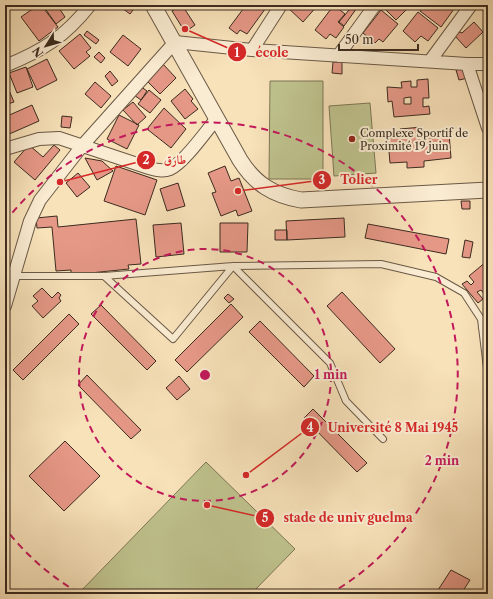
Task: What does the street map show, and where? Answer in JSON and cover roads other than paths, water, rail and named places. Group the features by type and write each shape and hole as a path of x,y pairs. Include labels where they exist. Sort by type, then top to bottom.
{"street":[{"path":"5,66 42,50 60,38 76,23 90,5"},
{"path":"153,5 248,173 259,184 271,192 286,198 316,200 488,190"},
{"path":"252,50 281,5"},
{"path":"338,56 375,5"},
{"path":"430,61 471,5"},
{"path":"175,42 252,50 467,64 488,64"},
{"path":"5,306 9,277 34,210 47,190 82,146 175,42"},
{"path":"467,64 488,128"},
{"path":"5,149 48,137 59,138 156,170 170,169 181,160 217,118"}],"lane":[{"path":"9,277 104,276 233,266 381,264 436,277 464,293 480,319 487,368 488,429"},
{"path":"104,276 173,339 233,266"},
{"path":"233,266 330,363 346,401 383,439"},
{"path":"482,328 488,336"}],"place":[{"name":"école","path":"185,29"},
{"name":"Complexe Sportif de Proximité 19 juin","path":"352,139"},
{"name":"طارق","path":"60,182"},
{"name":"Tolier","path":"238,191"},
{"name":"Université 8 Mai 1945","path":"246,475"},
{"name":"stade de univ guelma","path":"207,505"}]}
